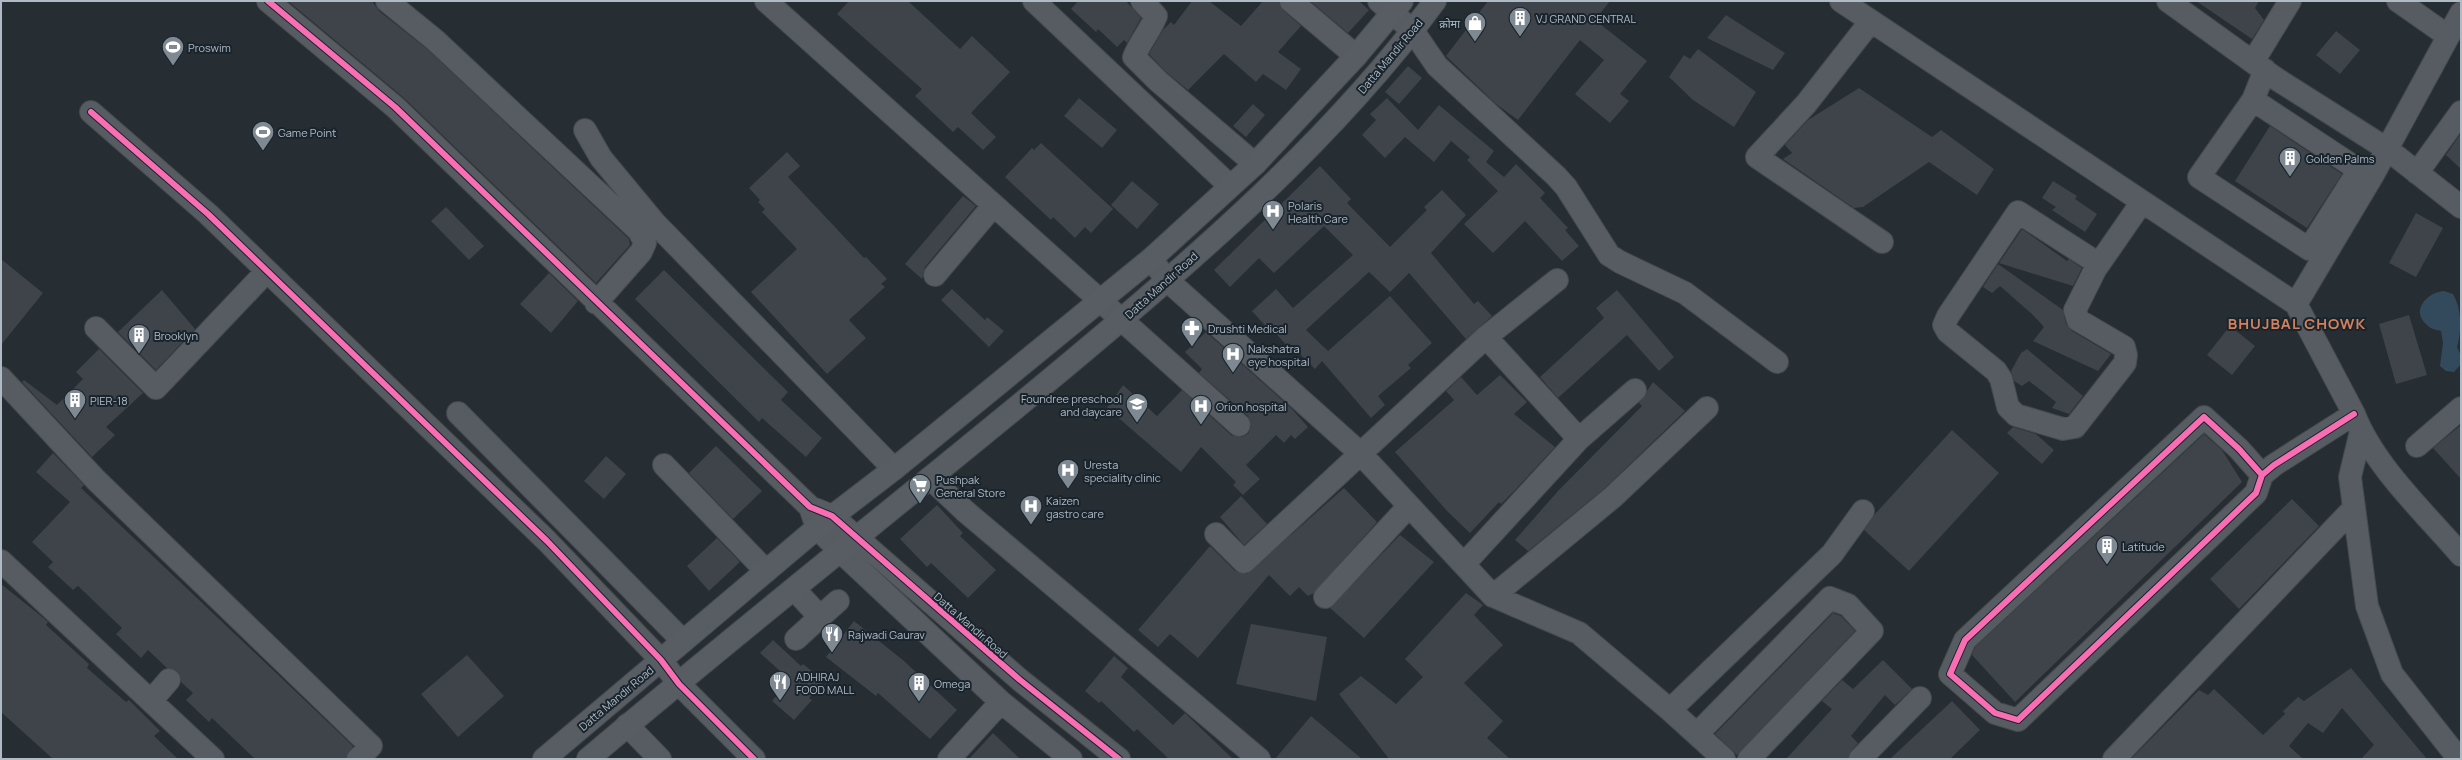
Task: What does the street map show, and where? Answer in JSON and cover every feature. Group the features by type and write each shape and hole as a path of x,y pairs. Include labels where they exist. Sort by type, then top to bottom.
{"main road":[{"name":"Datta Mandir Road","path":"588,759 627,725 1123,319 1167,280 1274,182 1356,96 1412,31 1433,2"},
{"name":"Datta Mandir Road","path":"544,759 824,522 894,468 1151,259 1255,164 1356,56 1391,5"}],"street":[{"path":"268,1 395,107 596,303 810,507 824,522 840,551 1001,702 1071,759"},
{"path":"387,1 435,40 639,231 645,242 641,252 596,303"},
{"path":"766,1 1099,302 1123,319 1239,425"},
{"path":"1034,1 1230,186"},
{"path":"1142,1 1156,16 1151,28 1140,43 1134,57 1158,81 1255,164"},
{"path":"1291,1 1356,56"},
{"path":"1841,1 2296,304 2358,423 2392,475 2461,555"},
{"path":"2168,1 2260,65 2387,149 2461,206"},
{"path":"2253,100 2359,170 2309,249 2199,177 2253,100 2260,65 2290,1"},
{"path":"2398,1 2448,36"},
{"path":"1391,5 1437,66 1566,187 1609,255 1620,262 1685,293 1777,362"},
{"path":"2296,304 2387,149 2461,13"},
{"path":"1871,21 1806,104 1757,157 1882,242"},
{"path":"91,112 208,214 547,541 661,660 678,684 754,759"},
{"path":"2417,173 2461,112"},
{"path":"585,130 601,158 654,222 894,468"},
{"path":"2099,264 2018,212 1948,316 1944,325 1948,332 1996,371 2001,379 2008,407 2016,415 2063,429 2075,427 2124,363 2126,355 2124,347 2078,320 2075,310 2099,264 2142,202"},
{"path":"935,275 993,206"},
{"path":"1151,259 1167,280 1360,453 1493,596 1579,633 1698,734 1724,759"},
{"path":"96,328 156,388 267,271"},
{"path":"1216,534 1244,562 1486,338 1557,280"},
{"path":"1486,338 1580,439"},
{"path":"1,378 96,480 371,746 358,759"},
{"path":"1464,564 1580,439 1635,390"},
{"path":"1493,596 1613,497 1707,408"},
{"path":"2417,446 2461,408"},
{"path":"458,413 683,641"},
{"path":"2262,475 2239,448 2204,417 1965,640 1950,674 1995,713 2018,720 2256,493 2262,475 2274,465 2358,423"},
{"path":"2358,423 2350,477 2367,606 2392,674 2457,758"},
{"path":"664,465 766,571"},
{"path":"930,478 965,511 1259,759"},
{"path":"1325,597 1409,506"},
{"path":"2114,759 2354,508"},
{"path":"1670,710 1832,554 1863,511"},
{"name":"Datta Mandir Road","path":"824,522 857,537 1020,680 1120,759"},
{"path":"1,560 213,759"},
{"path":"794,589 820,617"},
{"path":"1698,734 1830,598 1848,605 1872,631 1749,759"},
{"path":"796,639 838,601"},
{"path":"151,701 169,680"},
{"path":"1860,759 1920,698"},
{"path":"949,759 1001,702"},
{"path":"627,725 660,759"}],"water":[{"path":"2444,291 2453,294 2460,313 2460,334 2457,347 2461,356 2461,364 2454,372 2446,371 2440,366 2443,343 2441,331 2428,326 2422,320 2420,314 2420,308 2427,299 2438,292"}],"building":[{"path":"288,1 372,1 379,11 427,49 629,239 630,245 596,283 404,98"},
{"path":"849,1 908,1 960,49 972,36 1010,72 971,113 996,137 983,150 958,127 953,132 915,96 922,89 837,14"},
{"path":"1078,1 1126,1 1141,18 1127,43 1124,40 1117,47 1098,29 1096,32 1071,9"},
{"path":"1192,1 1209,1 1241,26 1263,1 1279,1 1283,10 1301,26 1278,52 1301,69 1286,90 1263,74 1256,82 1224,54 1188,90 1166,72 1149,54 1163,30 1171,22 1174,25"},
{"path":"1310,1 1359,1 1369,10 1348,33"},
{"name":"VJ GRAND CENTRAL","path":"1488,1 1610,1 1595,20 1647,61 1620,94 1629,101 1610,123 1575,94 1604,60 1580,40 1518,120 1496,104 1446,56"},
{"path":"2196,1 2259,1 2255,8 2264,20 2252,39"},
{"path":"1726,15 1785,53 1773,70 1707,38"},
{"path":"2336,31 2360,50 2340,74 2316,55"},
{"path":"1698,49 1756,92 1734,127 1693,100 1669,77 1684,55 1690,59"},
{"path":"1408,66 1422,78 1399,104 1385,92"},
{"path":"1859,88 1932,137 1941,130 1994,169 1977,195 1929,162 1863,207 1854,208 1783,159 1792,153 1785,145 1808,120"},
{"path":"1079,98 1117,130 1102,148 1064,116"},
{"path":"1387,98 1418,130 1439,105 1494,151 1486,162 1504,177 1516,164 1545,193 1540,198 1568,228 1565,230 1579,246 1562,261 1525,221 1493,253 1464,224 1498,191 1467,160 1470,157 1451,141 1434,162 1405,137 1385,158 1362,135 1376,120 1370,114"},
{"path":"1253,104 1265,115 1246,137 1233,126"},
{"name":"Golden Palms","path":"2270,126 2342,174 2307,228 2235,181"},
{"path":"2461,133 2461,169 2446,155"},
{"path":"1041,143 1113,209 1091,233 1085,227 1075,238 1053,217 1051,220 1005,177 1032,148 1034,150"},
{"path":"787,152 800,166 788,177 864,258 866,257 887,279 881,284 885,287 849,320 866,338 827,374 751,292 797,249 762,212 765,209 758,202 760,200 749,188"},
{"path":"1320,166 1351,199 1347,203 1390,247 1427,210 1424,207 1442,190 1466,215 1431,253 1474,304 1478,301 1492,316 1466,339 1409,273 1390,292 1369,272 1306,330 1328,351 1390,296 1432,343 1408,365 1411,368 1378,396 1385,405 1371,418 1322,361 1315,369 1290,344 1287,346 1271,328 1269,330 1252,311 1276,289 1293,308 1353,255 1324,226 1274,273 1259,258 1230,287 1214,270"},
{"path":"1132,181 1159,204 1137,229 1111,205"},
{"path":"2053,181 2077,196 2075,199 2097,214 2085,232 2052,210 2056,207 2042,198"},
{"path":"963,196 976,206 925,267 922,279 905,264"},
{"path":"446,207 484,246 469,260 431,221"},
{"path":"2416,213 2443,228 2416,277 2389,263"},
{"path":"2022,229 2067,261 2069,259 2082,268 2073,286 1999,263"},
{"path":"1,259 43,293 1,345"},
{"path":"1998,264 2063,310 2066,324 2072,331 2111,354 2098,371 2033,341 2044,327 2033,315 2000,286 1992,293 1983,287"},
{"path":"664,270 788,392 781,400 822,438 806,457 762,418 759,422 635,299"},
{"path":"549,273 578,301 551,333 520,304"},
{"path":"952,289 985,320 987,317 1004,331 989,347 941,300"},
{"path":"162,290 195,329 156,370 118,332"},
{"path":"1617,290 1674,357 1659,371 1627,335 1558,398 1540,377 1604,318 1596,308"},
{"path":"2409,315 2427,375 2396,384 2379,324"},
{"path":"2230,326 2255,346 2232,375 2207,355"},
{"path":"1206,332 1292,409 1308,427 1295,439 1291,435 1284,443 1276,435 1246,465 1260,479 1243,495 1233,485 1236,482 1201,447 1181,472 1107,408 1123,385 1157,416 1182,390 1231,435 1242,437 1248,434 1251,427 1248,416 1199,373 1202,369 1185,352"},
{"path":"99,349 143,393 106,427 115,435 92,457 22,382 24,380 57,405 83,379 76,372"},
{"path":"2027,349 2083,396 2069,414 2052,408 2056,402 2029,381 2022,386 2014,381 2011,371 2021,353"},
{"path":"1500,375 1527,402 1514,414 1555,447 1515,490 1501,504 1499,502 1470,533 1448,512 1395,452 1454,400 1446,391 1461,377 1477,395"},
{"path":"1653,382 1685,411 1605,488 1528,551 1515,540 1558,491 1642,406 1639,403"},
{"path":"2461,425 2461,479 2433,448"},
{"path":"2013,427 2036,434 2054,450 2042,464 2007,433"},
{"path":"1952,430 1999,473 1909,571 1864,530 1875,514"},
{"name":"Latitude","path":"2204,434 2222,450 2242,482 2015,702 1972,655 1975,647"},
{"path":"716,446 762,491 733,519 689,473"},
{"path":"53,453 84,485 81,488 353,746 346,759 255,759 212,718 209,722 186,700 193,693 181,682 177,671 167,668 148,650 141,658 116,634 122,628 78,586 73,590 48,567 53,562 32,542 70,502 36,472"},
{"path":"606,456 626,474 604,499 584,481"},
{"path":"1344,488 1377,522 1314,593 1308,596 1299,587 1290,596 1269,575 1198,658 1170,634 1158,647 1138,630 1210,546 1235,571 1247,574"},
{"path":"1241,496 1267,524 1244,545 1220,517"},
{"path":"2292,499 2319,526 2239,609 2210,579"},
{"path":"937,505 963,533 960,536 996,570 968,598 931,563 927,567 900,539"},
{"path":"1400,535 1434,562 1364,638 1330,608"},
{"path":"717,538 740,562 709,591 687,566"},
{"path":"1,584 48,622 46,625 89,664 87,668 126,702 129,700 160,731 154,736 178,759 53,759 1,712"},
{"path":"1466,593 1483,605 1474,615 1503,645 1464,683 1503,721 1487,738 1510,759 1389,759 1339,694 1361,676 1396,704 1423,677 1405,659"},
{"path":"1833,613 1841,616 1855,631 1737,755 1715,734"},
{"path":"854,621 904,661 957,710 930,739 878,693 876,696 826,657"},
{"path":"1251,624 1327,637 1316,701 1236,684"},
{"path":"773,640 801,666 803,664 824,681 809,698 812,700 794,720 772,701 790,680 760,653"},
{"path":"467,655 504,696 458,737 421,694"},
{"path":"1114,656 1128,668 1121,677 1173,725 1185,713 1233,759 1169,759 1137,729 1134,732 1101,701 1099,703 1085,691"},
{"path":"1883,660 1912,689 1895,705 1885,695 1851,736 1858,743 1851,751 1848,759 1786,759 1832,709 1822,701 1842,680 1853,689"},
{"path":"2351,668 2427,759 2361,759 2374,745 2342,708 2323,733 2308,723 2289,746 2303,759 2131,759 2199,690 2208,695 2214,689 2263,735 2285,714 2283,711 2298,697 2304,701"},
{"path":"1952,701 1980,730 1950,759 1890,759"},
{"path":"1311,716 1362,759 1275,759"},
{"path":"993,733 1020,759 969,759"}],"cycle path":[{"path":"268,1 395,107 810,507 832,516 1020,680 1119,759"},
{"path":"91,112 208,214 547,541 661,660 679,684 754,759"},
{"path":"2262,475 2256,493 2018,720 1995,713 1950,674 1965,640 2204,417 2239,449 2262,475 2274,465 2354,414"}],"place":[{"name":"VJ GRAND CENTRAL","path":"1520,38"},
{"name":"क्रोमा","path":"1475,42"},
{"name":"Proswim","path":"173,66"},
{"name":"Game Point","path":"263,152"},
{"name":"Golden Palms","path":"2290,178"},
{"name":"Polaris Health Care","path":"1273,230"},
{"name":"Drushti Medical","path":"1192,348"},
{"name":"Brooklyn","path":"139,354"},
{"name":"Nakshatra eye hospital","path":"1233,374"},
{"name":"PIER-18","path":"75,420"},
{"name":"Foundree preschool and daycare","path":"1137,424"},
{"name":"Orion hospital","path":"1201,426"},
{"name":"Uresta speciality clinic","path":"1068,490"},
{"name":"Pushpak General Store","path":"920,504"},
{"name":"Kaizen gastro care","path":"1031,526"},
{"name":"Latitude","path":"2107,566"},
{"name":"Rajwadi Gaurav","path":"832,654"},
{"name":"ADHIRAJ FOOD MALL","path":"780,702"},
{"name":"Omega","path":"919,702"}],"district":[{"name":"BHUJBAL CHOWK","path":"2297,323"}]}
